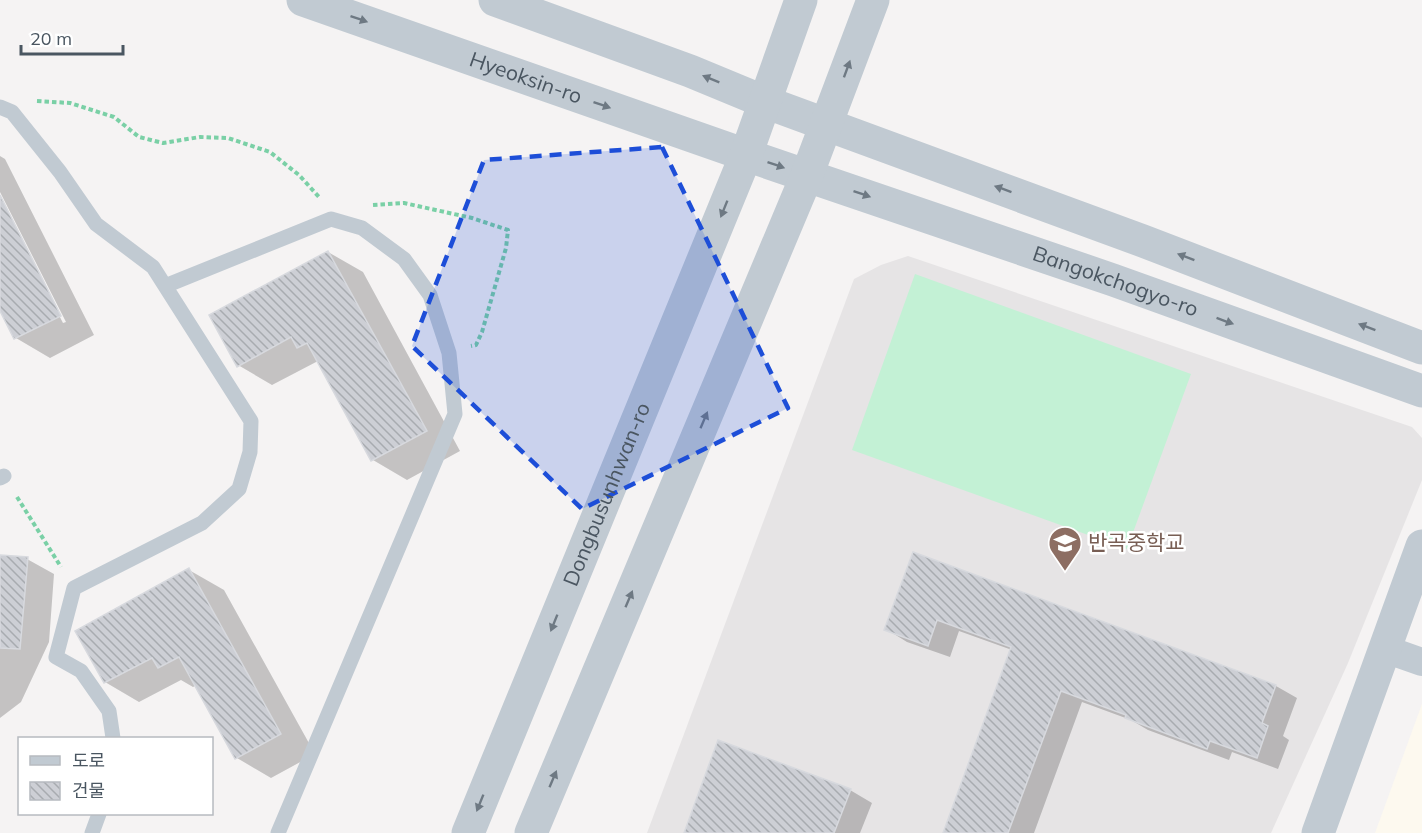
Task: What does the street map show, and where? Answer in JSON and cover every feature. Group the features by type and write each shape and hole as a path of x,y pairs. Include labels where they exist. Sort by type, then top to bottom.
{"street":[{"name":"Hyeoksin-ro","path":"303,0 807,176"},
{"path":"495,0 690,70 765,102 1143,241 1422,348"},
{"path":"765,102 801,0"},
{"path":"531,833 807,176 873,0"},
{"name":"Dongbusunhwan-ro","path":"468,833 746,155 765,102"},
{"name":"Bangokchogyo-ro","path":"807,176 1113,280 1422,391"},
{"path":"1318,833 1422,546"},
{"path":"1385,649 1422,662"}],"lane":[{"path":"6,110 60,172 96,224 153,267 251,421 250,453 239,489 202,523 74,588 56,657 81,671 109,711 113,737"},
{"path":"165,286 331,219 362,228 404,259 430,295 449,353 455,414 278,833"},
{"path":"92,833 98,815"}],"path":[{"path":"6,110 31,101 70,103 114,117 139,137 163,143 200,137 228,138 270,152 300,175 342,222 360,206 404,203 472,218 508,230 506,248 482,332 476,345 449,353"},
{"path":"2,477 74,588"}],"highlighted area":[{"path":"662,147 788,408 582,509 412,346 484,160"}],"shaded area":[{"name":"반곡중학교","path":"908,256 1412,427 1422,438 1422,480 1348,663 1271,833 647,833 854,279 881,265"},
{"path":"1422,704 1422,833 1375,833"}],"green space":[{"path":"915,274 1191,374 1127,549 852,450"}],"building":[{"path":"0,195 61,316 14,339 0,311"},
{"path":"328,251 427,431 371,461 307,343 297,348 291,337 237,367 209,315"},
{"path":"913,552 1276,685 1262,723 1268,726 1257,758 1210,741 1207,749 1061,691 1008,833 943,833 1011,647 937,620 928,646 884,630"},
{"path":"0,555 28,557 20,649 0,648"},
{"path":"189,568 281,734 235,759 179,657 158,668 152,658 104,683 75,631"},
{"path":"718,740 851,789 834,833 684,833"}],"place":[{"name":"반곡중학교","path":"1065,572"}]}
